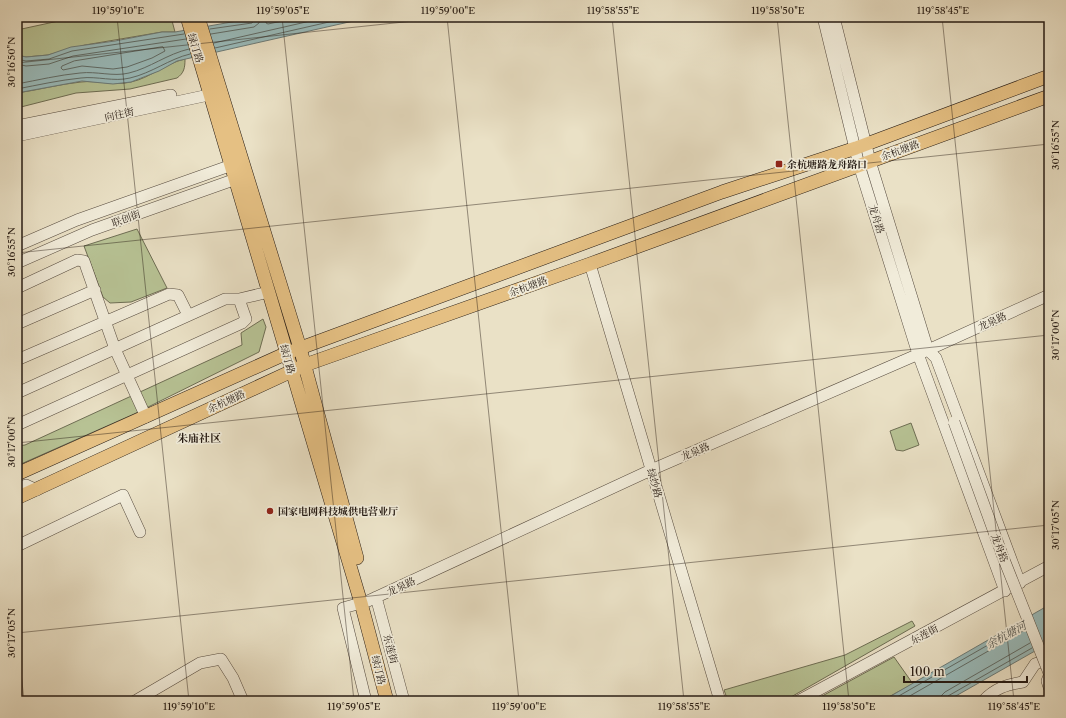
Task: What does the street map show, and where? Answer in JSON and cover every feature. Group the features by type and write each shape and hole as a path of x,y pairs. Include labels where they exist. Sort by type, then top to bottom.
{"main road":[{"name":"绿汀路","path":"193,21 300,348 394,701"},
{"name":"余杭塘路","path":"17,474 286,353 722,192 861,146 1049,76"},
{"name":"绿汀路","path":"215,90 232,165 286,353 368,600 387,701"},
{"name":"余杭塘路","path":"17,498 292,370 590,264 1049,96"}],"street":[{"name":"龙舟路","path":"822,17 861,146"},
{"name":"龙舟路","path":"834,17 865,163 950,444 1005,591"},
{"name":"向往街","path":"17,126 215,90"},
{"name":"向往街","path":"17,136 215,90"},
{"name":"联创街","path":"17,246 77,220 232,165"},
{"name":"联创街","path":"17,263 92,230 236,179"},
{"path":"17,288 77,260 84,261 115,349 146,417"},
{"name":"绿纱路","path":"590,264 720,701"},
{"path":"17,324 95,290"},
{"path":"17,393 225,299 239,299 269,292"},
{"path":"17,360 169,294 178,295 188,315"},
{"name":"龙泉路","path":"366,701 343,608 368,600 651,470 923,352 1049,295"},
{"path":"17,425 242,323 246,319 239,299"},
{"name":"龙舟路","path":"923,352 936,358 1020,582"},
{"name":"龙舟路","path":"954,406 954,422 1003,557 1049,675"},
{"path":"943,418 954,422"},
{"path":"17,480 34,466"},
{"path":"17,489 26,485 36,490"},
{"path":"17,546 123,495 140,532"},
{"name":"东莲街","path":"798,701 1049,566"},
{"name":"东莲街","path":"368,600 404,701"},
{"path":"135,701 200,663 221,659 233,678 243,701"},
{"path":"983,701 991,693 1003,686 1023,682 1035,664 1049,659"},
{"path":"1049,675 1047,681 1049,687"}],"green space":[{"path":"77,17 171,17 175,32 162,32 85,45 48,55 26,57 17,55 17,30"},
{"path":"185,59 184,70 177,78 130,89 76,93 17,108 17,93 81,82 131,82"},
{"path":"137,229 167,288 131,302 110,303 103,297 84,246"},
{"path":"263,319 266,327 259,352 134,414 21,464 17,461 17,446 25,445 242,345 241,333"},
{"path":"911,423 919,445 903,451 896,450 890,431"},
{"path":"912,621 915,626 784,701 728,701 724,690 845,655"},
{"path":"894,657 913,684 881,701 813,701"}],"water":[{"path":"260,17 371,17 177,61 159,71 131,82 113,84 82,81 17,93 17,55 26,57 48,55 71,47 115,41 162,32 175,32"},
{"name":"余杭塘河","path":"1049,605 1049,643 947,701 882,701"}],"place":[{"name":"余杭塘路龙舟路口","path":"779,164"},
{"name":"国家电网科技城供电营业厅","path":"270,511"}],"district":[{"name":"朱庙社区","path":"199,438"}]}
